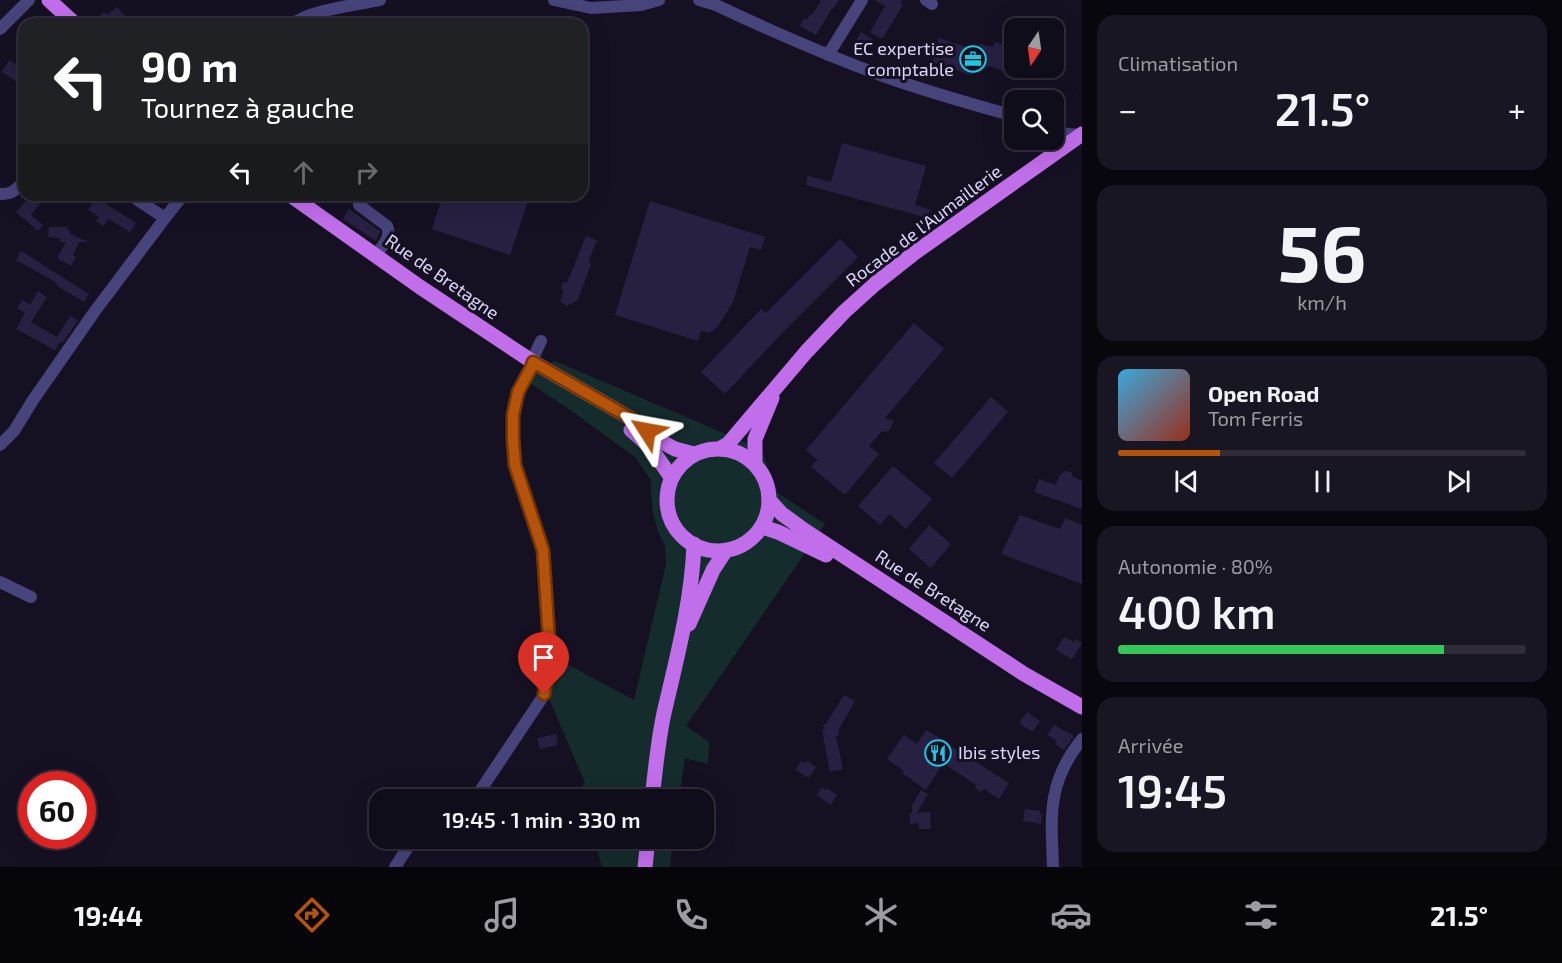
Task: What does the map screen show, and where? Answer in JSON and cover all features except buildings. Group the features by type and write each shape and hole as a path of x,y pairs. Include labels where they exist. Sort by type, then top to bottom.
{"main road":[{"path":"49,0 68,18"},
{"name":"Rocade de l'Aumaillerie","path":"721,448 728,444 807,351 875,284 913,254 1081,135"},
{"name":"Rue de Bretagne","path":"299,201 533,362 630,418 664,443 675,449 694,454"},
{"name":"Rue de Bretagne","path":"574,386 612,413 650,447 671,477"},
{"name":"Rocade de l'Aumaillerie","path":"755,464 755,439 776,388"},
{"path":"721,448 733,450 755,464 766,480 769,500 762,527 752,538 740,546 714,551 694,544 680,534 671,521 667,507 667,492 671,477 682,463 694,454 721,448"},
{"name":"Rue de Bretagne","path":"769,500 782,514 804,530 1024,674 1082,707"},
{"name":"Rue de Bretagne","path":"762,527 820,551 1082,718"},
{"path":"654,789 664,716 680,646 694,561 694,544"},
{"path":"680,646 713,570 726,550"},
{"path":"645,867 647,849"}],"street":[{"path":"0,29 29,0"},
{"path":"302,18 380,0"},
{"path":"554,0 591,8 641,5 659,0"},
{"path":"699,0 717,2 828,55 895,80 1004,113"},
{"path":"828,55 862,0"},
{"path":"1064,134 1081,135"},
{"path":"1048,158 1051,150"},
{"path":"0,194 8,194 18,187"},
{"path":"139,201 165,218"},
{"path":"0,445 14,430 95,311 178,201"},
{"path":"359,205 387,226 389,231 388,238 376,255"},
{"path":"481,789 544,694 550,655 543,550 515,465 513,439 513,415 518,392 531,368 541,341"},
{"path":"0,582 31,597"},
{"path":"1053,867 1052,804 1058,779 1070,754 1082,739"},
{"path":"395,867 407,849"}],"green space":[{"path":"555,361 761,449 778,493 825,524 686,726 709,742 708,764 685,758 680,789 581,789 585,783 548,696 552,683 550,655 634,700 666,564 665,546 653,513 651,480 635,457 519,376"},
{"path":"597,849 672,849 670,867 602,867"}],"place":[{"name":"EC expertise comptable","path":"973,59"},
{"name":"Ibis styles","path":"938,753"}],"route":[{"path":"544,694 550,655 543,550 515,465 513,415 518,392 533,362 630,418 647,431"}]}
